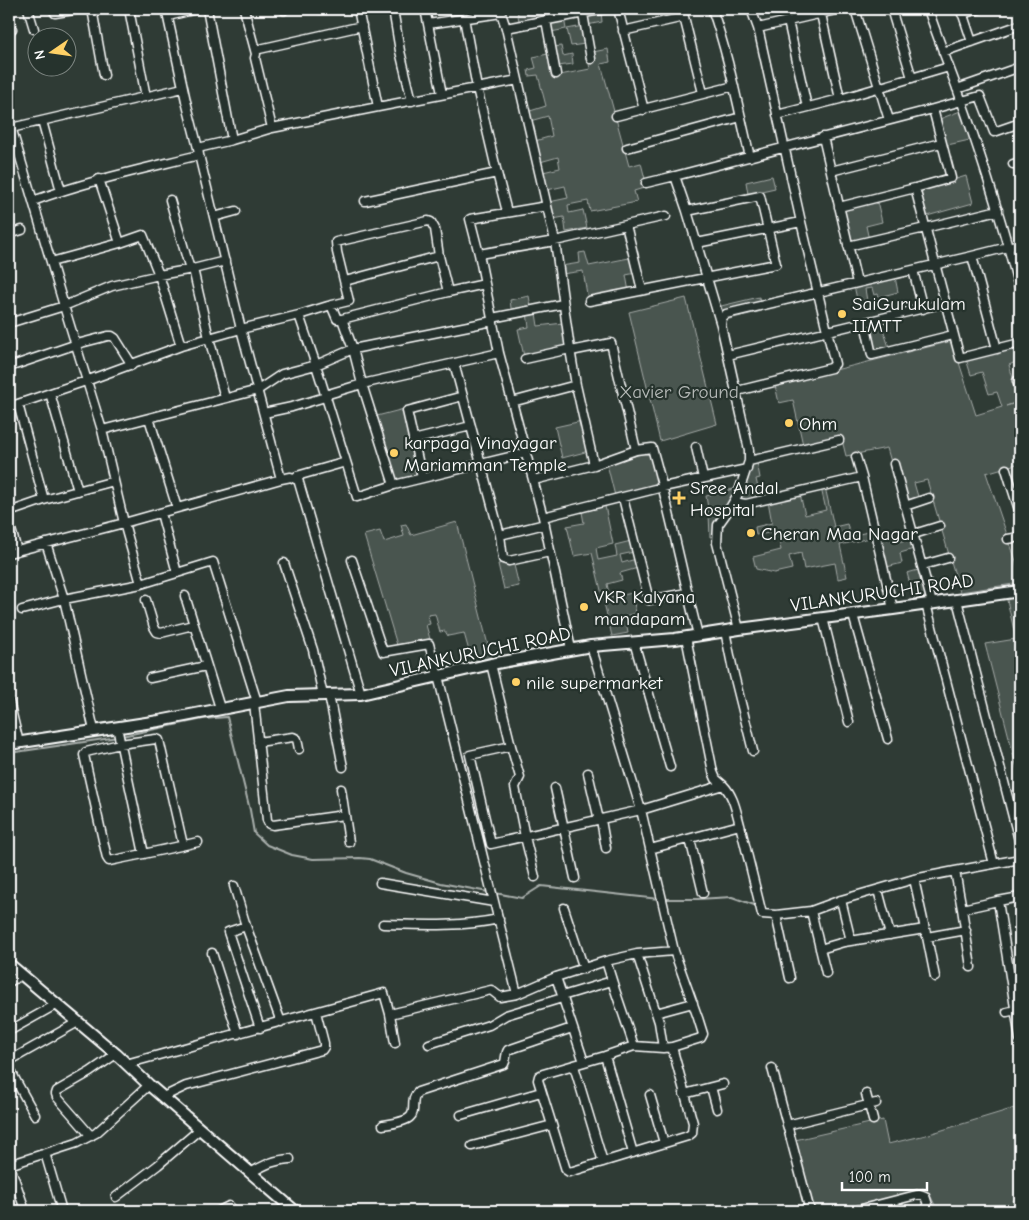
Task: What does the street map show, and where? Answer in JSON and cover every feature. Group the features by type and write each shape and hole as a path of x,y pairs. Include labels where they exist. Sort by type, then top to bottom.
{"main road":[{"name":"VILANKURUCHI ROAD","path":"14,743 160,721 289,696 361,694 491,664 571,649 686,637 1020,591"},
{"path":"9,964 116,1054 149,1085 295,1211"}],"street":[{"path":"28,9 34,28"},
{"path":"53,9 55,13 80,9"},
{"path":"92,9 104,75"},
{"path":"129,9 146,97"},
{"path":"197,9 167,12 183,88 241,329 281,479"},
{"path":"207,9 232,140"},
{"path":"244,9 272,128"},
{"path":"320,9 325,9"},
{"path":"358,9 378,107"},
{"path":"393,9 400,51 412,102"},
{"path":"425,9 442,94"},
{"path":"506,28 606,9"},
{"path":"618,9 644,110"},
{"path":"712,9 722,38 750,157"},
{"path":"737,391 831,368 835,364 800,222 758,28 750,9"},
{"path":"750,9 784,147"},
{"path":"800,9 803,18"},
{"path":"758,28 840,9"},
{"path":"855,9 889,120"},
{"path":"891,9 912,78"},
{"path":"928,9 962,101 998,210 1020,292"},
{"path":"972,42 962,12 979,9"},
{"path":"428,24 501,11 555,241 576,385 594,465"},
{"path":"583,14 591,59"},
{"path":"821,14 840,99"},
{"path":"623,31 684,17 704,93"},
{"path":"464,18 477,88 507,212"},
{"path":"9,19 12,29"},
{"path":"546,20 556,74"},
{"path":"788,21 807,107"},
{"path":"943,52 1020,25"},
{"path":"255,50 362,26"},
{"path":"777,115 840,99 949,67"},
{"path":"957,89 1020,67"},
{"path":"33,201 272,128 518,80"},
{"path":"616,116 734,86"},
{"path":"141,584 124,523 102,430 33,201 12,144 10,124 42,121 183,88"},
{"path":"646,183 980,96 994,132 1020,123"},
{"path":"839,207 950,178 933,109"},
{"path":"627,148 741,117"},
{"path":"42,121 61,191"},
{"path":"823,138 857,283"},
{"path":"831,171 941,142"},
{"path":"365,201 497,173"},
{"path":"675,176 721,325 749,450 748,465 734,502 718,525 717,543 739,629"},
{"path":"100,179 120,243"},
{"path":"915,188 960,358 1020,343"},
{"path":"589,301 776,264 760,196 687,211"},
{"path":"170,200 189,266 193,269 208,338 224,398"},
{"path":"547,206 470,219 512,402 544,521 571,649"},
{"path":"848,246 998,210"},
{"path":"214,217 236,211"},
{"path":"479,254 555,241 666,216"},
{"path":"9,407 132,365 181,346 349,301 336,242 428,221 431,222 435,229 438,256 448,292"},
{"path":"697,243 800,222"},
{"path":"626,225 642,290"},
{"path":"9,234 22,230"},
{"path":"51,262 143,235 159,275 181,346"},
{"path":"721,325 722,318 726,314 1020,244"},
{"path":"345,281 438,256"},
{"path":"972,256 997,349"},
{"path":"9,323 64,306 112,286 225,261"},
{"path":"913,270 923,309"},
{"path":"331,305 337,319 342,319 485,284"},
{"path":"728,355 944,303"},
{"path":"102,430 258,390 282,374 316,365 353,349 564,304"},
{"path":"299,315 357,497 394,485 526,453"},
{"path":"342,319 353,349 394,485"},
{"path":"866,322 872,355 954,336"},
{"path":"9,367 77,344 112,336 118,342 132,365"},
{"path":"525,359 611,344 636,450"},
{"path":"264,414 292,407 362,384 500,353"},
{"path":"454,363 500,535 503,559 509,561 550,552"},
{"path":"1020,380 1017,381 1020,390"},
{"path":"512,402 576,385"},
{"path":"50,393 78,491"},
{"path":"422,478 406,411 463,396"},
{"path":"18,404 44,500"},
{"path":"149,418 177,508"},
{"path":"413,440 471,426"},
{"path":"500,535 623,498 839,440"},
{"path":"696,447 703,478"},
{"path":"534,480 594,465 636,450 652,448 698,635"},
{"path":"856,457 893,610"},
{"path":"9,522 13,552 281,479 291,477 295,479 297,476 346,462"},
{"path":"894,464 923,565 929,604 994,864"},
{"path":"1006,469 1020,513"},
{"path":"297,476 361,694"},
{"path":"734,502 746,504 862,477"},
{"path":"9,512 44,500 114,482"},
{"path":"623,498 650,600 687,593"},
{"path":"905,506 929,498"},
{"path":"161,512 177,573"},
{"path":"914,534 940,526"},
{"path":"1008,539 1020,537"},
{"path":"46,543 64,599 94,730"},
{"path":"923,565 948,558"},
{"path":"352,560 383,652 429,644 517,994"},
{"path":"22,610 64,599 141,584 213,562 256,702 258,742 269,824 344,815"},
{"path":"284,563 313,650 343,767"},
{"path":"184,596 220,708"},
{"path":"146,600 154,628 157,632 161,633 193,625"},
{"path":"958,600 1020,844"},
{"path":"853,614 888,739"},
{"path":"823,618 849,722"},
{"path":"725,631 753,751"},
{"path":"686,637 713,772 716,779 729,791 732,797 762,914 776,915 811,911 841,900 914,879 1020,859"},
{"path":"634,642 670,767"},
{"path":"591,646 641,810 674,951 702,1034 701,1038 668,1047 634,1046 539,1076 541,1092 566,1173 688,1136 692,1133 693,1123 684,1094 668,1047 656,1013 637,954"},
{"path":"491,664 520,777 516,787 525,837 535,876"},
{"path":"150,678 206,666"},
{"path":"9,701 14,743"},
{"path":"117,727 144,854"},
{"path":"258,742 293,738 297,739 299,749"},
{"path":"183,845 159,740 120,743 86,752 84,755 109,861 198,842"},
{"path":"511,746 470,755 492,844 641,810 723,785"},
{"path":"588,773 606,848"},
{"path":"555,788 575,878"},
{"path":"341,789 349,842"},
{"path":"650,849 740,825"},
{"path":"690,838 704,893"},
{"path":"955,871 971,967"},
{"path":"914,879 935,977"},
{"path":"380,883 493,896"},
{"path":"234,886 246,926 281,1022"},
{"path":"878,890 890,935"},
{"path":"962,909 1020,897"},
{"path":"841,900 851,941"},
{"path":"998,901 1018,1010 1020,1039"},
{"path":"564,908 584,969"},
{"path":"811,911 826,973"},
{"path":"776,915 790,978"},
{"path":"383,924 465,924 498,919"},
{"path":"246,926 228,932 260,1028"},
{"path":"820,949 851,941 925,928"},
{"path":"927,937 966,930"},
{"path":"390,1014 491,990 500,997 517,994 556,977 606,961 637,954 674,951"},
{"path":"212,953 238,1034"},
{"path":"606,961 634,1046"},
{"path":"9,982 22,975"},
{"path":"556,977 584,1062"},
{"path":"429,1044 489,1025 506,1014 612,981"},
{"path":"126,1064 384,993 395,1043"},
{"path":"9,1031 57,1004"},
{"path":"656,1013 693,1004"},
{"path":"1007,1012 1018,1010"},
{"path":"163,1097 186,1086 322,1050 324,1042 316,1012"},
{"path":"9,1061 78,1022"},
{"path":"383,1125 406,1120 411,1116 414,1096 418,1092 504,1064 508,1050 572,1028"},
{"path":"91,1136 56,1094 57,1091 116,1054"},
{"path":"605,1056 632,1153"},
{"path":"9,1066 13,1083 35,1115"},
{"path":"574,1066 603,1162"},
{"path":"772,1068 810,1211"},
{"path":"684,1094 723,1084"},
{"path":"23,1204 9,1164 77,1143 96,1134 149,1085"},
{"path":"711,1087 717,1109"},
{"path":"461,1115 541,1092"},
{"path":"866,1094 872,1104 873,1120"},
{"path":"650,1095 664,1143"},
{"path":"787,1124 872,1104"},
{"path":"472,1146 552,1125"},
{"path":"116,1197 158,1165 200,1129"},
{"path":"45,1153 62,1211"},
{"path":"250,1173 270,1162 290,1159"},
{"path":"854,1211 920,1194 925,1196 930,1211"},
{"path":"219,1211 229,1206 234,1211"}],"green space":[{"path":"517,9 588,9 519,21"},
{"path":"601,12 602,22 587,25 593,52 608,49 610,62 601,64 629,166 641,163 647,187 634,191 637,202 590,211 588,201 568,205 569,213 583,210 587,228 566,232 564,217 553,219 549,202 568,198 565,186 547,190 543,172 560,168 558,157 540,162 535,141 552,136 548,116 530,121 527,112 546,106 538,75 529,76 528,70 536,68 533,57 548,54 543,22 564,18 566,29 551,32 554,47 561,46 563,56 572,54 573,64 558,66 560,75 590,69 585,44 571,46 567,29 583,26 581,15"},
{"path":"963,110 974,139 943,146 937,120"},
{"path":"772,176 775,188 748,194 746,182"},
{"path":"966,176 973,203 927,216 920,190"},
{"path":"877,201 882,222 866,226 869,240 850,244 841,210"},
{"path":"585,252 589,266 634,257 636,273 626,275 629,292 588,300 583,271 562,274 561,266 580,263 579,253"},
{"path":"895,277 898,292 879,297 878,294 874,295 872,288 865,289 867,301 858,303 854,286"},
{"path":"529,296 531,307 535,307 538,326 563,323 568,353 525,361 518,329 529,327 527,313 512,316 510,300"},
{"path":"759,297 762,311 725,320 721,306"},
{"name":"Xavier Ground","path":"686,298 717,424 660,441 629,312"},
{"path":"880,320 890,350 874,354 867,323"},
{"path":"952,341 976,415 1002,407 997,392 989,394 982,372 971,375 966,359 1016,347 1020,360 1009,365 1020,401 1006,406 1020,402 1020,463 986,473 1016,561 1020,583 960,592 927,480 914,483 919,500 907,504 887,448 846,456 841,436 803,445 793,400 779,403 775,385"},
{"path":"404,409 419,475 396,481 377,416"},
{"path":"582,421 589,451 562,458 555,427"},
{"path":"651,451 660,485 615,496 607,464"},
{"path":"757,462 760,478 756,479 760,497 746,500 740,498 752,464"},
{"path":"825,487 834,527 847,524 851,536 872,531 874,537 840,545 847,577 838,579 835,563 804,569 801,553 789,556 792,569 774,573 756,569 753,557 781,550 777,532 756,535 755,527 772,523 768,501 800,494 805,515 826,510 821,488"},
{"path":"737,488 715,536 710,537 706,496"},
{"path":"605,506 613,544 596,548 598,560 617,556 615,545 631,541 634,552 620,555 622,563 636,559 638,568 620,573 622,580 607,584 610,598 632,593 636,613 625,616 628,633 612,636 592,553 574,556 567,526 584,523 582,512"},
{"path":"457,522 491,657 472,662 464,633 448,636 445,631 440,632 435,614 428,615 430,624 426,625 430,639 397,645 364,535 380,531 384,542 404,536 401,525 406,524 411,535"},
{"path":"894,531 897,542 911,539 914,549 900,553 902,563 887,567 879,535"},
{"path":"513,561 519,586 504,589 498,564"},
{"path":"922,569 929,596 914,599 907,573"},
{"path":"1020,594 1020,780 985,644 1016,639 1006,596"},
{"path":"1018,1107 1020,1115 1020,1198 1013,1200 1016,1211 938,1211 928,1191 923,1188 837,1211 815,1211 795,1140 883,1120 888,1144 926,1135"}],"waterway":[{"path":"910,275 918,307"},
{"path":"122,736 203,719 227,717 254,833 267,845 292,855 313,859 370,859 406,873 441,883 488,892"},
{"path":"9,753 118,737"},
{"path":"495,893 522,898 541,886 659,899"},
{"path":"663,899 732,897 757,906"}],"place":[{"name":"SaiGurukulam IIMTT","path":"842,314"},
{"name":"Ohm","path":"789,423"},
{"name":"karpaga Vinayagar Mariamman Temple","path":"394,453"},
{"name":"Sree Andal Hospital","path":"679,498"},
{"name":"Cheran Maa Nagar","path":"751,533"},
{"name":"VKR Kalyana mandapam","path":"584,607"},
{"name":"nile supermarket","path":"516,682"}]}
